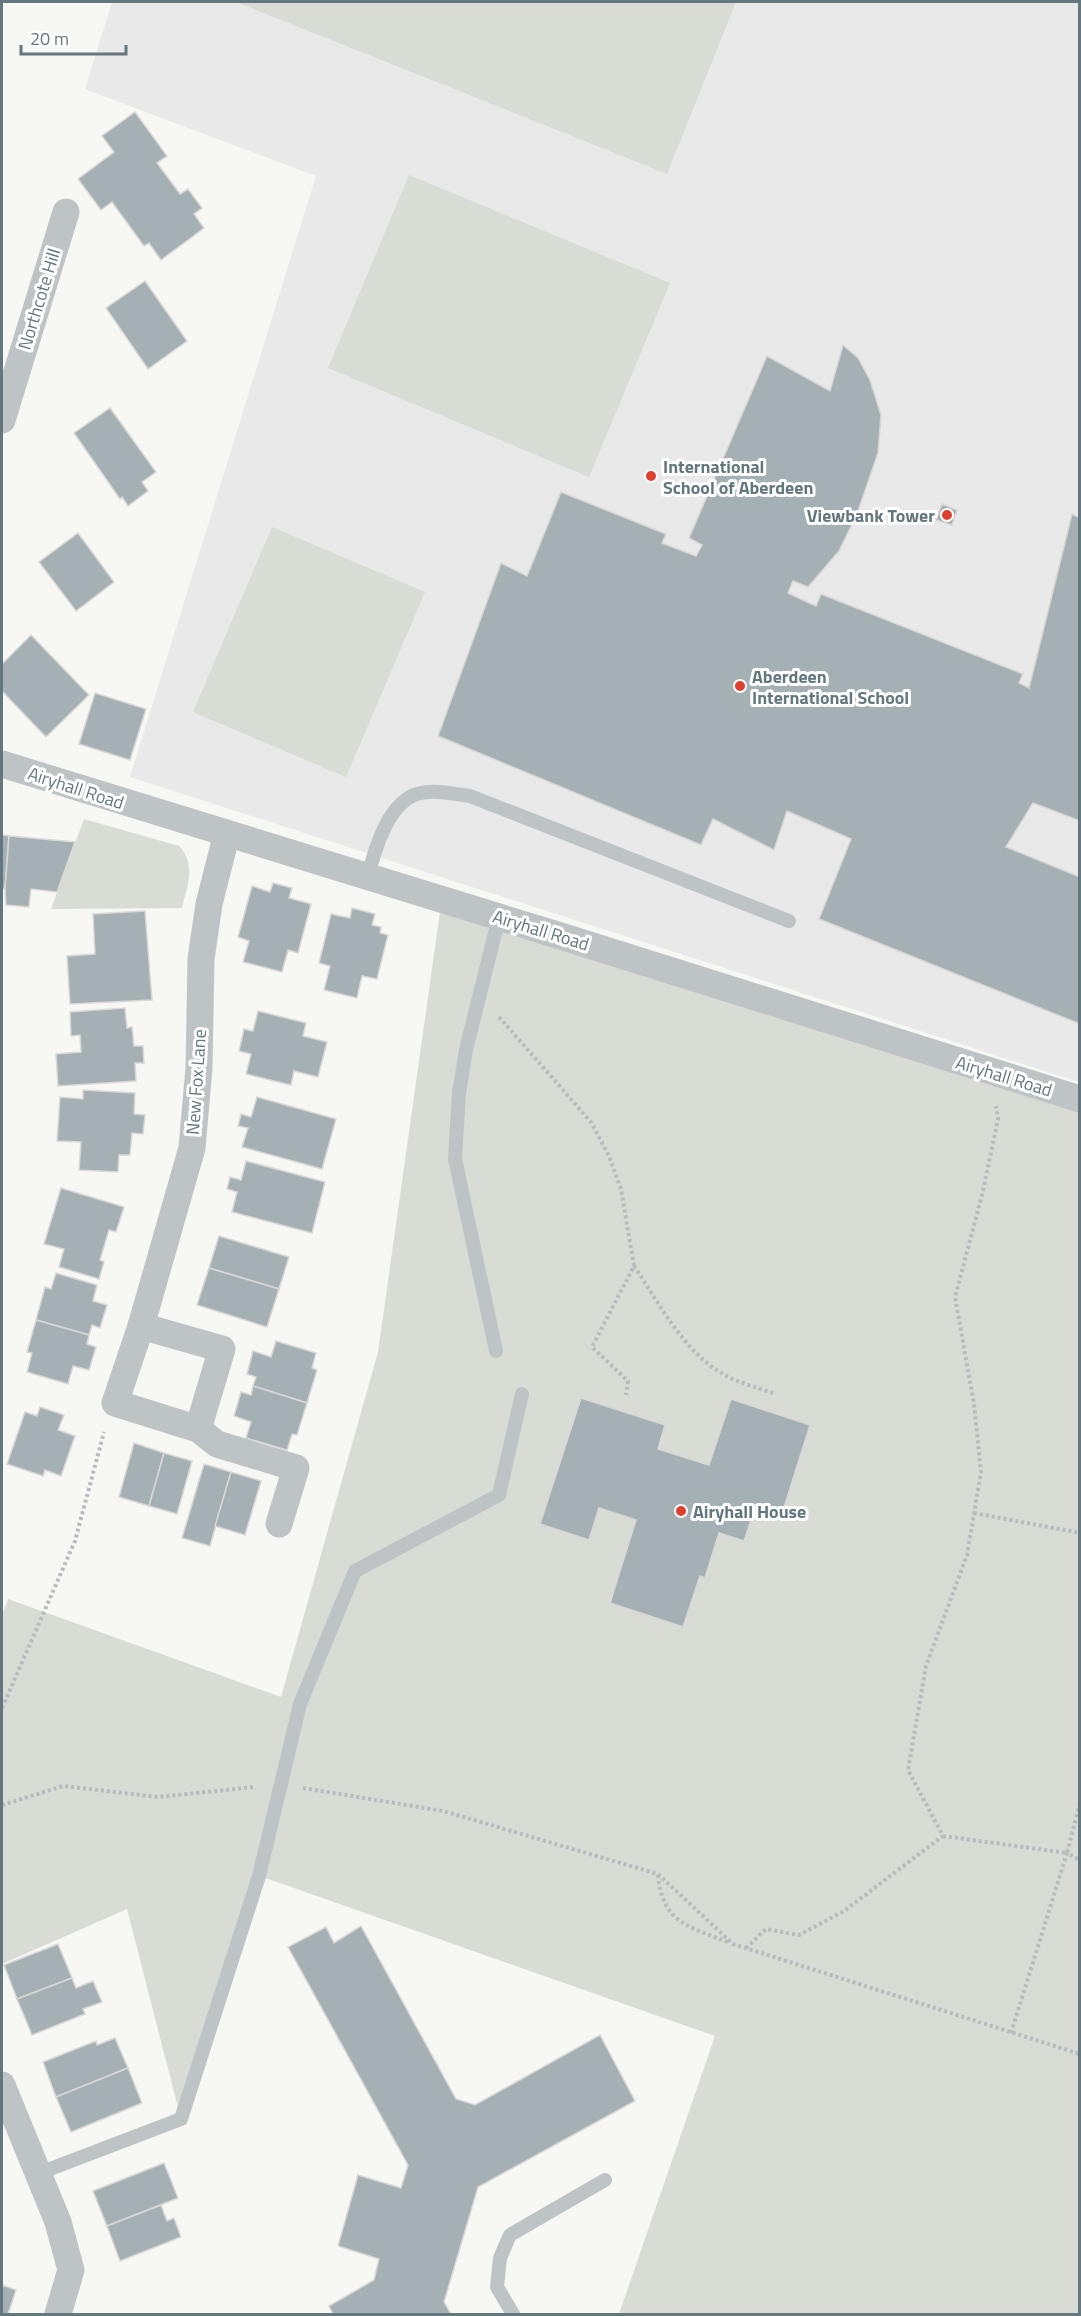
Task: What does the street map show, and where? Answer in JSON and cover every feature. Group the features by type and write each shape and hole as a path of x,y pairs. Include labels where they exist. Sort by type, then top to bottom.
{"street":[{"name":"Northcote Hill","path":"2,420 66,212"},
{"name":"Airyhall Road","path":"2,765 227,833 367,879 500,917 1080,1099"},
{"name":"New Fox Lane","path":"115,1403 141,1326 192,1148 200,1068 201,959 209,904 227,833"},
{"path":"141,1326 222,1349 198,1429"},
{"path":"115,1403 198,1429 217,1444 296,1468 279,1524"},
{"path":"2,2085 58,2222 71,2270 58,2314"}],"lane":[{"path":"367,879 379,837 398,809 413,795 436,791 470,796 789,921"},
{"path":"496,1351 455,1159 459,1093 479,994 500,917"},
{"path":"37,2174 181,2119 259,1876 300,1704 355,1571 499,1495 522,1395"},
{"path":"513,2314 496,2287 500,2258 510,2235 605,2180"}],"path":[{"path":"479,994 591,1122 609,1156 621,1189 634,1266 667,1315 704,1361 724,1375 776,1394"},
{"path":"943,1836 908,1770 926,1666 967,1555 981,1472 974,1404 955,1297 982,1195 998,1119 989,1072"},
{"path":"626,1395 628,1381 592,1347 634,1266"},
{"path":"2,1708 75,1540 106,1427 115,1403"},
{"path":"974,1512 1080,1533"},
{"path":"2,1805 63,1786 158,1797 280,1784 443,1811 658,1874 733,1944"},
{"path":"1011,2032 1080,1803"},
{"path":"745,1948 766,1929 799,1935 844,1911 943,1836 1066,1853 1080,1860"},
{"path":"658,1874 660,1894 678,1922 745,1948 1080,2054"}],"shaded area":[{"name":"International School of Aberdeen","path":"112,2 1079,2 1079,1082 130,777 316,176 85,89"},
{"path":"236,2 736,2 667,174"},
{"path":"409,175 670,283 589,477 328,368"},
{"path":"272,527 425,592 346,777 193,712"},
{"path":"84,819 179,846 185,853 189,868 182,908 51,909"},
{"path":"440,912 1079,1100 1079,2314 619,2314 715,2036 260,1876 181,2119 127,1909 2,1964 2,1616 8,1599 281,1697 378,1352"}],"building":[{"path":"135,112 167,156 157,163 180,194 188,189 202,208 194,214 204,228 161,260 149,243 144,246 112,202 101,210 78,179 114,152 102,136"},
{"path":"145,281 187,341 148,369 106,308"},
{"name":"Aberdeen International School","path":"843,345 858,358 870,380 881,415 878,453 857,514 839,551 808,587 793,581 788,593 816,606 821,594 1023,674 1019,683 1029,688 1072,514 1080,518 1080,821 1033,803 1006,847 1080,877 1080,1024 819,919 851,839 787,811 774,850 713,819 701,845 438,736 501,563 527,576 561,492 666,534 662,543 696,556 702,545 689,538 767,356 830,391"},
{"path":"110,408 156,472 142,482 148,491 128,506 122,497 120,499 74,433"},
{"name":"Viewbank Tower","path":"942,504 957,510 952,525 936,520"},
{"path":"78,533 114,582 76,611 39,562"},
{"path":"31,635 89,695 46,737 2,691 2,664"},
{"path":"95,693 146,709 130,760 79,744"},
{"path":"2,835 9,836 5,889 2,888"},
{"path":"9,836 75,842 57,892 31,889 29,907 6,905"},
{"path":"273,883 292,888 289,898 311,904 298,953 288,950 282,972 243,962 249,941 238,937 252,886 270,892"},
{"path":"352,908 375,914 372,925 381,927 380,933 388,935 377,979 362,976 357,998 324,990 330,966 319,963 331,914 350,918"},
{"path":"145,911 152,1000 70,1004 67,956 95,954 93,914"},
{"path":"125,1008 127,1028 132,1027 134,1046 143,1046 144,1063 135,1063 136,1081 58,1086 56,1054 81,1052 80,1035 71,1036 70,1012"},
{"path":"258,1011 306,1023 303,1036 327,1042 318,1077 294,1071 291,1085 246,1074 251,1054 239,1051 244,1029 253,1031"},
{"path":"83,1090 135,1093 134,1114 145,1115 143,1134 132,1133 130,1155 119,1155 118,1172 79,1170 81,1142 57,1141 60,1097 83,1099"},
{"path":"257,1097 336,1119 322,1169 242,1147 248,1128 238,1126 241,1114 251,1117"},
{"path":"246,1161 325,1182 312,1233 232,1212 237,1192 227,1189 230,1177 241,1180"},
{"path":"61,1188 124,1207 116,1232 109,1230 100,1260 104,1262 99,1279 59,1267 64,1249 44,1244"},
{"path":"219,1236 289,1257 279,1289 209,1268"},
{"path":"209,1268 279,1289 267,1327 197,1305"},
{"path":"56,1273 97,1285 93,1301 107,1305 100,1328 92,1325 89,1335 36,1320 45,1287 51,1289"},
{"path":"36,1320 89,1335 87,1344 96,1347 89,1370 73,1366 68,1384 27,1372 32,1353 27,1352"},
{"path":"276,1341 316,1353 312,1368 317,1370 307,1403 253,1386 256,1377 247,1374 253,1351 271,1357"},
{"path":"253,1386 307,1403 297,1435 292,1434 287,1450 246,1438 251,1422 234,1416 241,1392 251,1395"},
{"name":"Airyhall House","path":"581,1398 665,1425 658,1449 709,1465 731,1399 810,1425 782,1514 756,1505 744,1541 719,1533 705,1578 700,1576 683,1627 610,1603 636,1520 599,1508 589,1540 540,1524"},
{"path":"40,1407 64,1415 58,1430 75,1436 61,1476 45,1470 43,1476 7,1464 25,1412 37,1416"},
{"path":"134,1443 164,1453 149,1506 119,1497"},
{"path":"164,1453 192,1461 177,1514 149,1506"},
{"path":"204,1464 231,1472 210,1546 182,1538"},
{"path":"231,1472 261,1481 245,1535 215,1526"},
{"path":"361,1926 456,2099 475,2105 600,2035 635,2101 478,2187 444,2302 451,2314 333,2314 329,2306 374,2280 379,2259 338,2246 358,2175 401,2188 408,2165 288,1947 326,1927 334,1943"},
{"path":"58,1944 72,1978 17,1999 4,1965"},
{"path":"72,1978 76,1988 93,1981 102,2002 83,2009 85,2014 32,2035 17,1999"},
{"path":"115,2038 128,2068 56,2097 43,2062 96,2041 97,2045"},
{"path":"128,2068 142,2103 71,2132 56,2097"},
{"path":"164,2163 178,2198 107,2226 93,2191"},
{"path":"161,2205 167,2221 174,2218 181,2237 120,2261 107,2226"},
{"path":"2,2285 16,2290 8,2314 2,2314"}],"place":[{"name":"International School of Aberdeen","path":"651,476"},
{"name":"Viewbank Tower","path":"947,515"},
{"name":"Aberdeen International School","path":"740,686"},
{"name":"Airyhall House","path":"681,1511"}]}
